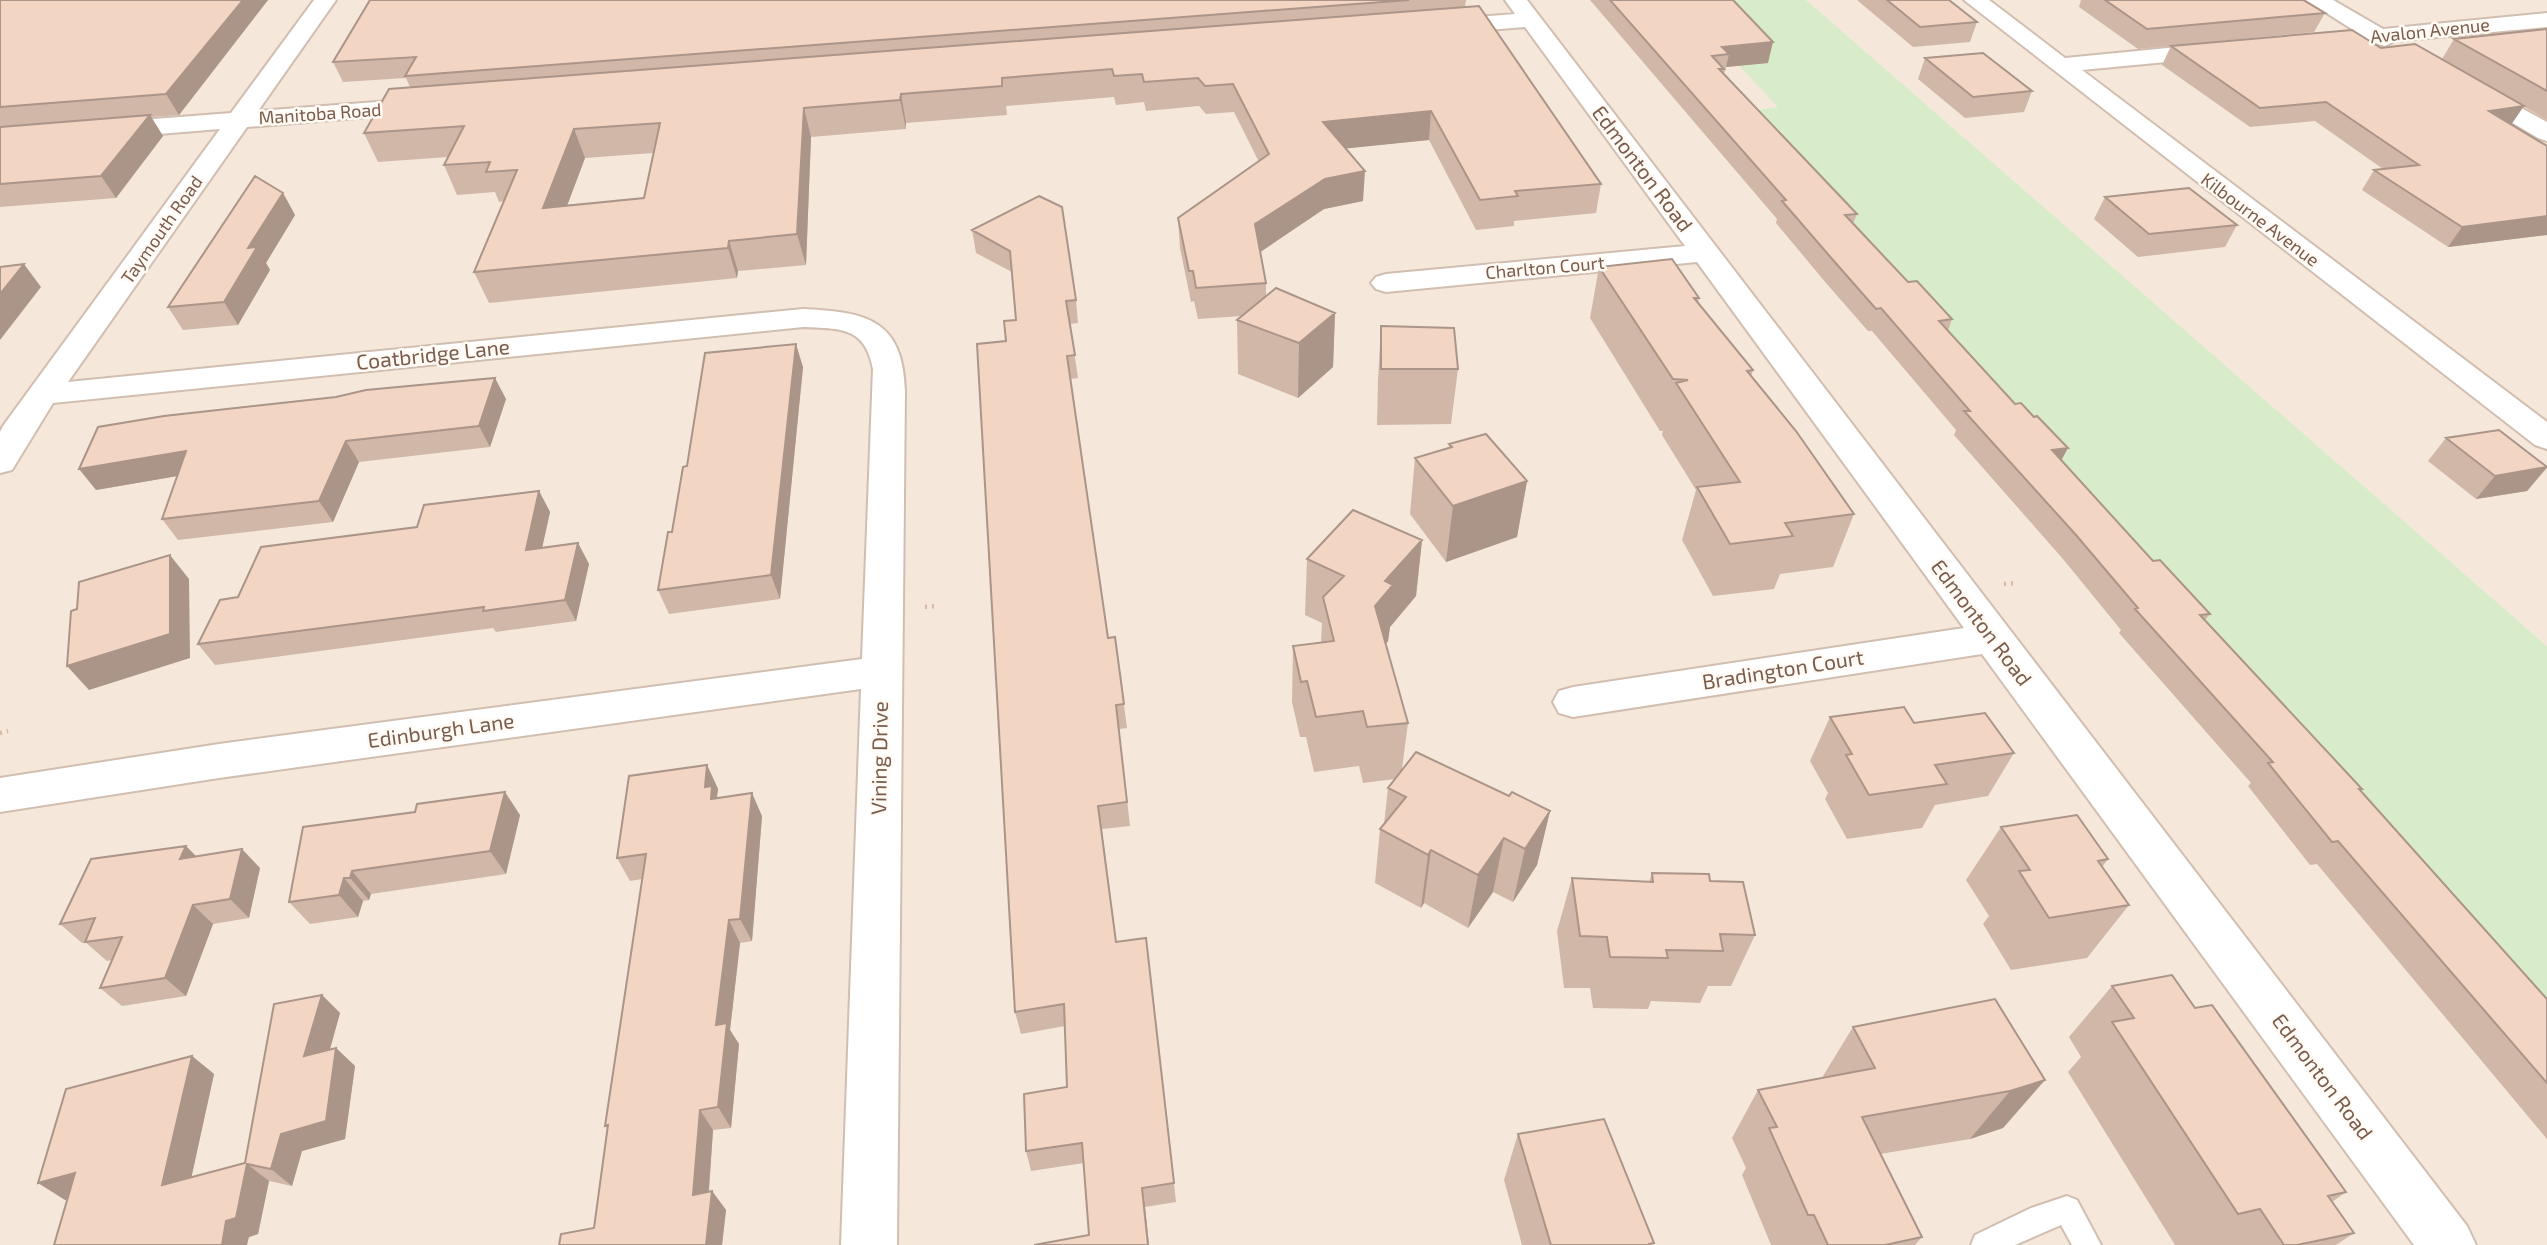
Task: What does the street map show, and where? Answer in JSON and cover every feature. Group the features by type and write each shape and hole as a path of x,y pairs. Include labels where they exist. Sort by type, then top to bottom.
{"street":[{"name":"Taymouth Road","path":"0,462 44,394 325,0"},
{"name":"Kilbourne Avenue","path":"1975,0 2547,438"},
{"path":"2317,0 2415,57"},
{"path":"1416,29 1523,10"},
{"name":"Edmonton Road","path":"1523,10 2448,1245"},
{"name":"Avalon Avenue","path":"2287,44 2547,20"},
{"path":"2061,65 2247,48"},
{"path":"2450,77 2547,133"},
{"name":"Manitoba Road","path":"0,139 451,104"},
{"name":"Charlton Court","path":"1386,283 1705,253"},
{"name":"Coatbridge Lane","path":"44,394 822,317"},
{"name":"Vining Drive","path":"822,317 838,317 867,326 883,340 888,358 869,1245"},
{"name":"Bradington Court","path":"1573,702 1993,638"},
{"name":"Edinburgh Lane","path":"0,795 219,761 882,671"}],"lane":[{"path":"1985,1245 2041,1218 2067,1210 2087,1245"}],"path":[{"path":"0,733 8,731"}],"shaded area":[{"path":"0,0 1677,0 1779,107 1749,111 2547,1005 2547,1245 0,1245"},
{"path":"1806,0 2547,0 2547,646 1878,65"}],"green space":[{"path":"1677,0 1806,0 2547,646 2547,1005 1748,111 1778,107"}],"building":[{"path":"0,0 243,0 166,94 0,107"},
{"path":"370,0 1409,0 405,76 416,57 333,62"},
{"path":"1610,0 1733,0 1773,42 1722,47 1729,54 1712,56 1724,69 1719,69 1857,214 1845,215 1908,282 1917,281 1952,319 1939,321 2015,404 2021,403 2034,417 2037,416 2068,448 2052,450 2153,561 2160,560 2210,614 2200,615 2362,789 2359,789 2547,999 2547,1083 2338,841 2332,842 2268,763 2273,762 2135,609 2138,608 2076,535 1964,411 1970,411 1881,308 1876,309 1833,260 1782,201 1786,200"},
{"path":"1887,0 1949,0 1977,22 1920,27"},
{"path":"2105,0 2303,0 2325,13 2147,29"},
{"path":"1479,6 1601,184 1515,191 1518,196 1480,200 1431,111 1323,122 1365,171 1325,179 1255,224 1266,283 1196,288 1193,271 1189,271 1178,218 1269,154 1233,84 1205,86 1198,78 1144,82 1142,74 1114,76 1112,69 1002,78 1002,86 901,94 900,100 804,108 797,234 729,241 728,248 474,272 517,170 486,172 490,162 444,165 464,126 364,133 389,89","holes":["660,123 644,198 543,208 574,129"]},
{"path":"2547,29 2547,91 2454,39"},
{"path":"2352,30 2381,48 2415,44 2524,106 2489,111 2547,146 2547,216 2462,227 2374,170 2419,165 2326,102 2260,108 2171,46"},
{"path":"1983,53 2032,91 1973,97 1925,58"},
{"path":"150,115 101,176 0,184 0,127"},
{"path":"255,176 283,193 248,248 257,247 224,302 168,307"},
{"path":"2189,188 2237,225 2149,234 2105,197"},
{"path":"1039,196 1062,207 1076,300 1066,301 1075,355 1067,356 1108,638 1115,637 1124,704 1116,705 1127,802 1098,806 1116,942 1146,938 1174,1183 1142,1188 1148,1245 1034,1245 1089,1235 1082,1143 1026,1151 1024,1094 1067,1087 1064,1004 1015,1012 977,344 1006,341 1004,321 1016,320 1010,251 972,230"},
{"path":"1672,259 1699,298 1694,298 1753,370 1747,371 1796,431 1854,514 1785,523 1793,536 1730,544 1697,487 1740,482 1676,383 1688,380 1673,379 1599,267"},
{"path":"24,264 0,294 0,267"},
{"path":"1276,288 1335,313 1299,343 1237,320"},
{"path":"1381,326 1454,328 1458,369 1381,369"},
{"path":"796,344 771,575 658,590 668,532 672,532 683,467 687,466 705,353"},
{"path":"495,378 479,426 346,441 319,501 162,519 186,451 79,469 98,427 164,416 336,397 366,390"},
{"path":"2499,430 2547,467 2495,476 2446,438"},
{"path":"1486,434 1527,481 1453,506 1415,458 1452,447 1449,444"},
{"path":"539,491 526,550 578,543 565,600 483,611 484,607 198,644 220,600 238,597 261,547 417,527 424,505"},
{"path":"1353,510 1422,540 1385,581 1393,585 1375,606 1408,723 1367,727 1363,711 1316,717 1307,681 1301,682 1293,646 1334,641 1323,597 1344,576 1307,559"},
{"path":"170,555 170,634 67,666 71,611 77,609 79,582"},
{"path":"1904,707 1914,723 1985,713 2014,753 1935,765 1947,784 1869,795 1846,755 1852,754 1830,717"},
{"path":"1416,752 1509,796 1512,792 1550,811 1525,849 1504,838 1478,875 1431,850 1428,855 1380,829 1406,797 1388,788"},
{"path":"707,765 705,787 712,786 711,799 752,793 740,919 729,920 716,1025 727,1023 718,1107 700,1110 693,1195 712,1191 706,1245 559,1245 561,1234 594,1228 608,1125 605,1126 646,854 617,858 629,776"},
{"path":"505,792 490,851 352,871 350,878 344,878 339,895 289,902 303,827 415,812 417,804"},
{"path":"2077,815 2108,859 2098,861 2129,905 2049,918 2019,871 2030,870 2001,827"},
{"path":"186,846 180,859 242,849 230,899 193,905 165,978 100,988 122,937 85,942 95,918 60,924 91,859"},
{"path":"1652,873 1709,874 1710,881 1743,882 1755,935 1720,934 1723,951 1666,950 1668,958 1610,957 1607,937 1580,936 1572,878 1653,882"},
{"path":"2172,975 2195,1008 2212,1005 2346,1192 2328,1196 2354,1233 2297,1245 2284,1245 2260,1209 2238,1214 2112,1022 2134,1018 2112,986"},
{"path":"322,995 304,1056 336,1048 326,1121 281,1134 271,1169 247,1164 236,1218 226,1221 222,1245 54,1245 75,1173 38,1183 66,1089 192,1056 162,1185 245,1163 274,1004"},
{"path":"1995,999 2045,1080 2010,1091 1862,1117 1922,1237 1885,1245 1828,1245 1814,1215 1808,1215 1769,1128 1777,1127 1758,1090 1875,1068 1853,1027"},
{"path":"1604,1119 1654,1243 1551,1245 1518,1134"}]}
